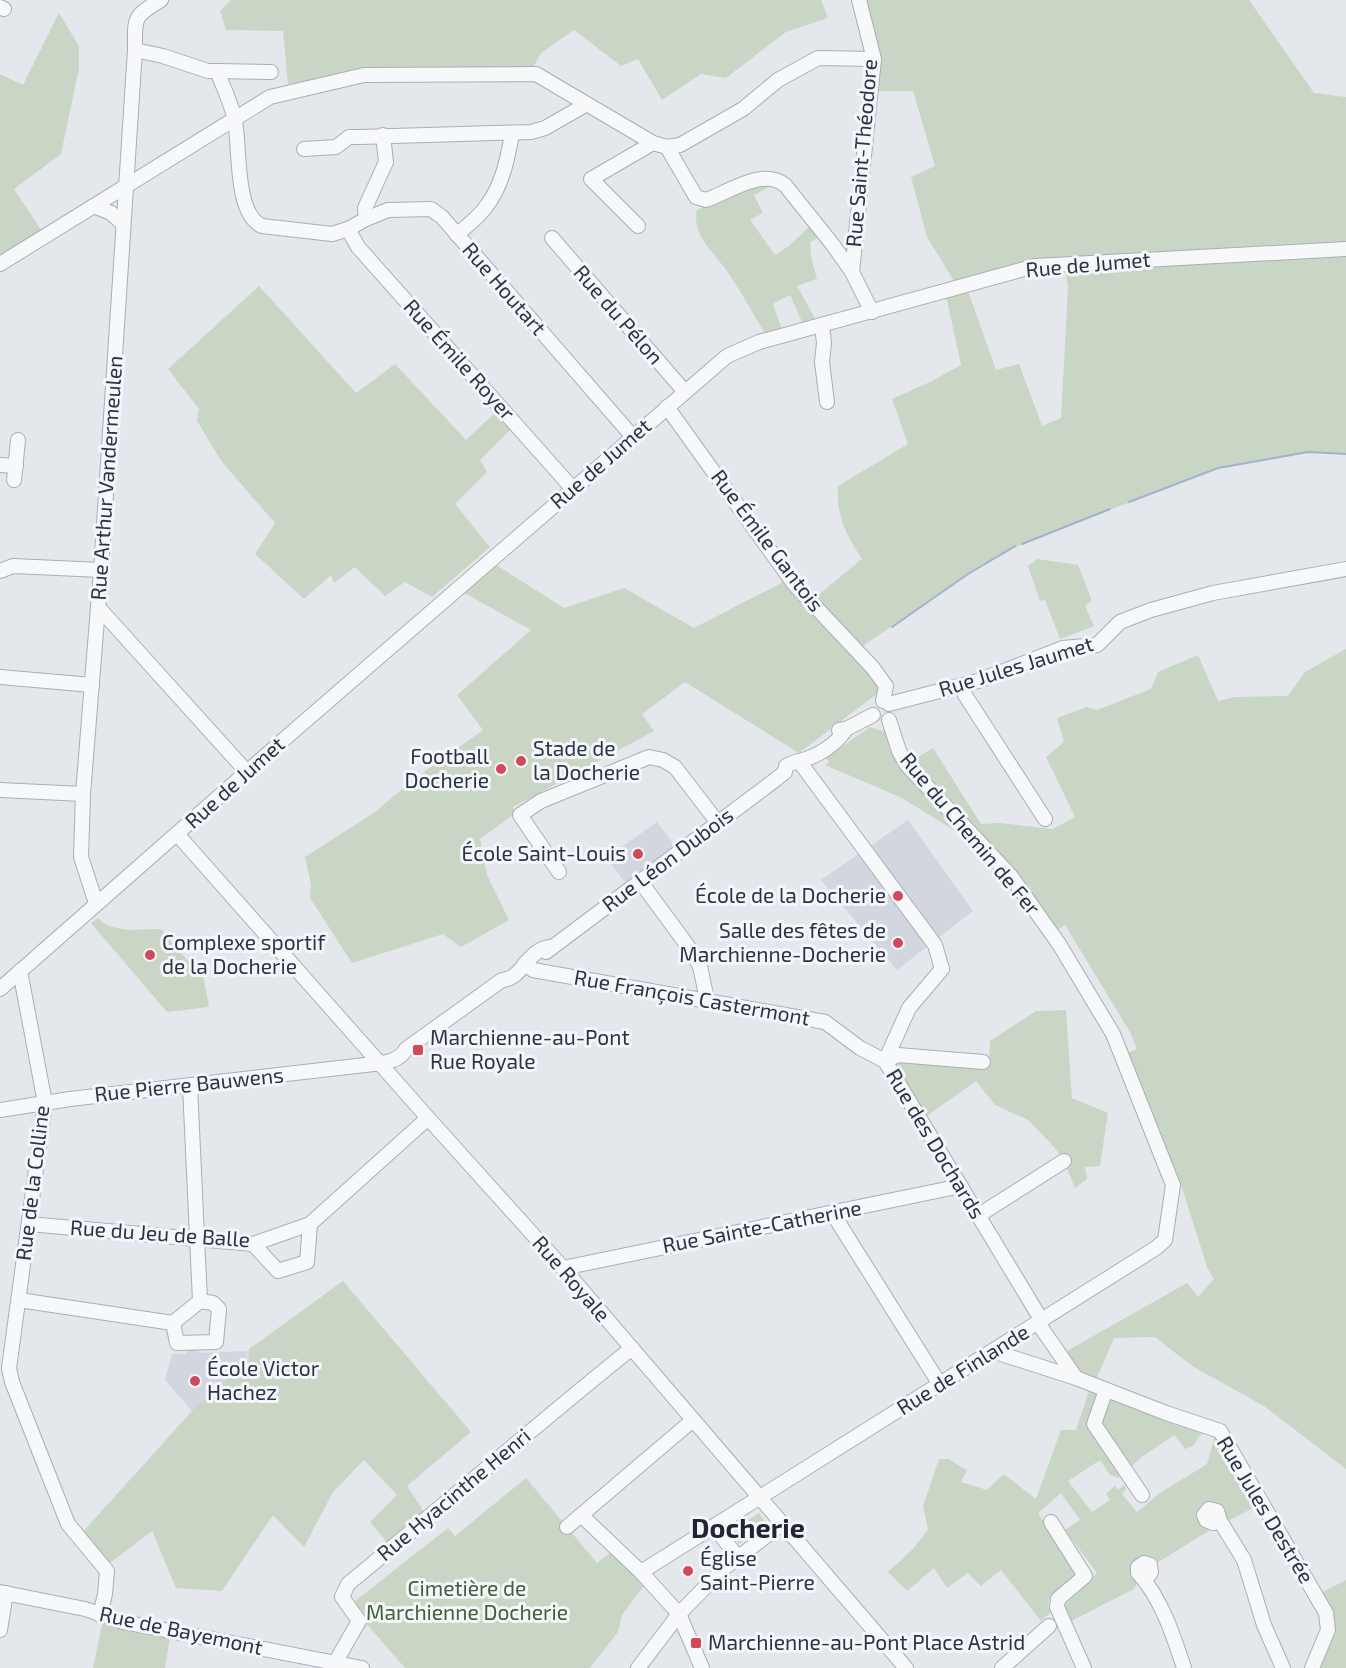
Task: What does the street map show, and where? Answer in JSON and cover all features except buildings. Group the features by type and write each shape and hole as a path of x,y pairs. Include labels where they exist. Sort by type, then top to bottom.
{"street":[{"path":"161,0 141,12 135,21 135,50 163,56 208,71 271,72"},
{"name":"Rue Saint-Théodore","path":"852,272 874,59 859,0"},
{"name":"Rue Arthur Vandermeulen","path":"96,903 81,857 83,794 101,570 135,50"},
{"path":"0,264 270,97 364,75 536,74 653,143 667,147 680,145 743,109 778,80 818,58 874,59"},
{"path":"218,71 235,118 239,175 249,213 256,223 262,226 332,234 348,229"},
{"path":"304,149 336,147 350,137 531,132 545,128 587,104"},
{"path":"457,235 484,210 492,198 508,160 512,133"},
{"path":"366,219 365,208 386,162 383,135"},
{"path":"638,226 591,180 653,143"},
{"name":"Rue Saint-Théodore","path":"667,147 696,197 701,200 711,199 760,178 779,180 833,245 852,272 872,312"},
{"path":"94,206 111,213 123,224"},
{"name":"Rue Houtart","path":"348,229 388,210 431,209 442,217 633,437"},
{"name":"Rue Émile Royer","path":"348,229 358,247 573,489"},
{"name":"Rue du Pélon","path":"552,238 685,392"},
{"name":"Rue de Jumet","path":"0,989 96,903 727,356 759,342 1035,266 1346,249"},
{"path":"822,325 824,343 822,362 827,402"},
{"name":"Rue Émile Gantois","path":"667,407 794,584 873,668 886,686 886,703"},
{"path":"0,465 15,473 18,440"},
{"path":"0,571 13,566 101,570"},
{"name":"Rue Jules Jaumet","path":"886,703 1004,673 1063,648 1097,645 1120,622 1151,610 1222,591 1346,568"},
{"path":"98,606 247,772"},
{"path":"0,677 92,685"},
{"path":"963,685 965,695 1045,819"},
{"path":"886,703 893,713 889,720 880,722 873,715 874,706 886,703"},
{"name":"Rue Léon Dubois","path":"380,1063 399,1049 406,1049 502,980 512,977 540,948 550,947 640,881 785,772 786,766 791,762 800,761 811,749 837,730 846,729 873,715"},
{"name":"Rue du Chemin de Fer","path":"889,720 899,751 906,764 1010,875 1059,944 1113,1034 1173,1185 1165,1240"},
{"path":"559,872 520,814 541,801 649,757 663,760 675,767 718,823"},
{"name":"Rue des Dochards","path":"800,761 935,945 942,969 909,1008 885,1061 979,1215 1040,1322 1076,1378"},
{"path":"0,790 83,794"},
{"name":"Rue Royale","path":"177,834 563,1268 906,1668"},
{"path":"640,881 687,945 699,966 707,1000"},
{"name":"Rue François Castermont","path":"525,963 533,970 825,1022 860,1048 885,1061"},
{"name":"Rue de la Colline","path":"21,971 45,1103 9,1368 12,1382 68,1524 107,1571 100,1615"},
{"path":"885,1061 898,1055 982,1062"},
{"name":"Rue Pierre Bauwens","path":"0,1110 380,1063"},
{"path":"190,1086 200,1301"},
{"name":"Rue du Jeu de Balle","path":"29,1224 254,1244 310,1224 428,1118"},
{"path":"979,1215 1064,1161"},
{"name":"Rue Sainte-Catherine","path":"563,1268 961,1186"},
{"path":"833,1214 939,1383"},
{"path":"254,1244 278,1271 307,1262 310,1224"},
{"name":"Rue de Finlande","path":"641,1572 939,1383 1040,1322 1165,1240"},
{"path":"20,1300 173,1323 200,1301 213,1303 219,1309 216,1342 177,1343 173,1323"},
{"name":"Rue Hyacinthe Henri","path":"335,1663 359,1621 342,1597 348,1584 530,1430 632,1348"},
{"path":"0,1350 10,1360"},
{"name":"Rue Jules Destrée","path":"992,1351 1076,1378 1220,1431 1326,1612 1328,1630 1312,1668"},
{"path":"1106,1390 1094,1424 1142,1495"},
{"path":"567,1527 693,1420"},
{"path":"581,1515 641,1572 679,1614 702,1668"},
{"path":"1220,1521 1244,1560 1264,1625 1283,1668"},
{"path":"1051,1522 1085,1576 1058,1599 1056,1607 1084,1668"},
{"path":"638,1668 679,1614 723,1569 782,1524"},
{"path":"714,1526 738,1558"},
{"path":"1145,1581 1173,1634 1184,1668"},
{"path":"0,1630 3,1593"},
{"name":"Rue de Bayemont","path":"3,1593 85,1609 123,1622 362,1668"},
{"path":"1002,1668 1049,1626"}],"shaded area":[{"name":"École de la Docherie","path":"908,820 973,911 897,970 821,880"},
{"name":"École Saint-Louis","path":"657,822 675,846 625,882 606,858"},
{"name":"École Victor Hachez","path":"197,1349 200,1353 247,1351 248,1364 225,1376 225,1381 192,1411 165,1380 172,1354 186,1354 189,1350"}],"green space":[{"path":"231,0 821,0 828,18 786,32 726,78 701,74 662,100 638,59 621,66 574,30 541,53 531,71 361,76 288,84 283,31 226,30 220,11"},
{"path":"859,0 1249,0 1314,93 1346,97 1346,454 1308,452 1218,468 1022,544 968,574 863,646 848,642 817,596 862,559 851,542 840,516 838,486 908,444 892,399 961,365 945,291 966,285 996,370 1019,364 1042,426 1061,418 1068,288 1065,265 954,281 927,237 911,177 935,166 913,91 871,91"},
{"path":"59,13 79,46 79,68 61,154 14,189 43,233 0,258 0,74 23,85"},
{"path":"751,182 776,183 754,195 763,213 750,220 775,255 789,246 814,222 819,237 810,242 811,257 817,279 797,286 816,320 803,324 790,295 773,304 782,330 765,333 734,281 701,236 696,219 697,210"},
{"path":"259,286 356,393 395,364 466,440 497,411 513,427 480,460 487,472 455,504 490,547 432,597 405,582 385,596 355,567 334,583 331,575 304,599 255,554 275,523 222,462 197,421 199,409 168,369"},
{"path":"1037,559 1078,565 1092,601 1085,606 1094,626 1060,639 1045,600 1040,601 1028,566"},
{"name":"Stade de la Docherie","path":"490,561 564,608 624,588 694,628 787,580 867,672 878,687 878,693 799,753 685,682 642,714 654,731 513,807 516,813 480,839 487,875 509,920 461,947 443,934 352,963 310,898 311,885 305,857 375,812 410,782 483,730 457,695 531,630 457,589"},
{"path":"1346,649 1346,1469 1264,1406 1192,1366 1155,1337 1114,1338 1095,1382 1078,1374 1067,1351 1187,1283 1198,1297 1214,1279 1207,1267 1178,1175 1121,1055 1137,1049 1130,1032 1065,925 1051,934 906,764 933,748 981,824 999,823 1053,829 1075,817 1046,757 1064,742 1057,718 1087,707 1097,710 1151,689 1158,672 1198,655 1218,701 1235,697 1288,696 1305,672"},
{"path":"870,727 885,732 892,754 901,769 973,842 902,798 825,765 829,762 826,758"},
{"name":"Complexe sportif de la Docherie","path":"98,918 119,929 161,929 204,980 209,1007 167,1012 91,923"},
{"path":"1066,1010 1072,1098 1108,1113 1100,1166 1085,1167 1087,1179 1075,1188 1064,1161 1054,1147 1028,1120 995,1105 976,1081 921,1120 885,1061 989,1062 990,1041 1036,1011"},
{"path":"343,1281 471,1432 407,1486 428,1518 392,1548 370,1522 397,1495 364,1460 333,1492 304,1547 273,1515 222,1591 176,1588 152,1531 106,1566 80,1535 192,1411 225,1381 225,1376 248,1364 249,1349"},
{"path":"1089,1391 1204,1429 1193,1446 1185,1449 1174,1435 1143,1456 1118,1478 1110,1475 1100,1460 1068,1481 1092,1512 1110,1500 1106,1494 1115,1486 1118,1490 1124,1485 1126,1489 1122,1494 1137,1512 1160,1493 1207,1464 1215,1435 1257,1506 1210,1530 1144,1571 1134,1589 1071,1621 1064,1605 1097,1573 1065,1530 1080,1520 1061,1493 1038,1513 1080,1575 1049,1599 1048,1607 1052,1611 1041,1621 1001,1570 981,1586 968,1573 947,1588 934,1568 907,1591 888,1572 912,1550 928,1530 923,1506 939,1459 948,1459 967,1470 961,1482 987,1490 1004,1474 1036,1499 1061,1430 1076,1430"},
{"name":"Cimetière de Marchienne Docherie","path":"526,1478 597,1563 612,1551 646,1583 622,1615 618,1632 590,1668 405,1668 350,1605 448,1528 455,1536"},
{"path":"759,1513 765,1521 763,1526 739,1544 737,1540 731,1544 725,1536"},
{"path":"1346,1580 1346,1668 1318,1668 1330,1639 1319,1594"},
{"path":"103,1620 170,1636 165,1668 93,1668"}],"waterway":[{"path":"1129,502 1218,468 1308,452 1346,454"},
{"path":"1022,544 1110,509"},
{"path":"892,627 968,574 1015,546"}],"place":[{"name":"Stade de la Docherie","path":"521,761"},
{"name":"Football Docherie","path":"501,769"},
{"name":"École Saint-Louis","path":"638,854"},
{"name":"École de la Docherie","path":"898,896"},
{"name":"Salle des fêtes de Marchienne-Docherie","path":"898,943"},
{"name":"Complexe sportif de la Docherie","path":"150,955"},
{"name":"Marchienne-au-Pont Rue Royale","path":"418,1050"},
{"name":"École Victor Hachez","path":"195,1381"},
{"name":"Église Saint-Pierre","path":"688,1571"},
{"name":"Marchienne-au-Pont Place Astrid","path":"696,1643"}],"district":[{"name":"Docherie","path":"748,1529"}]}
